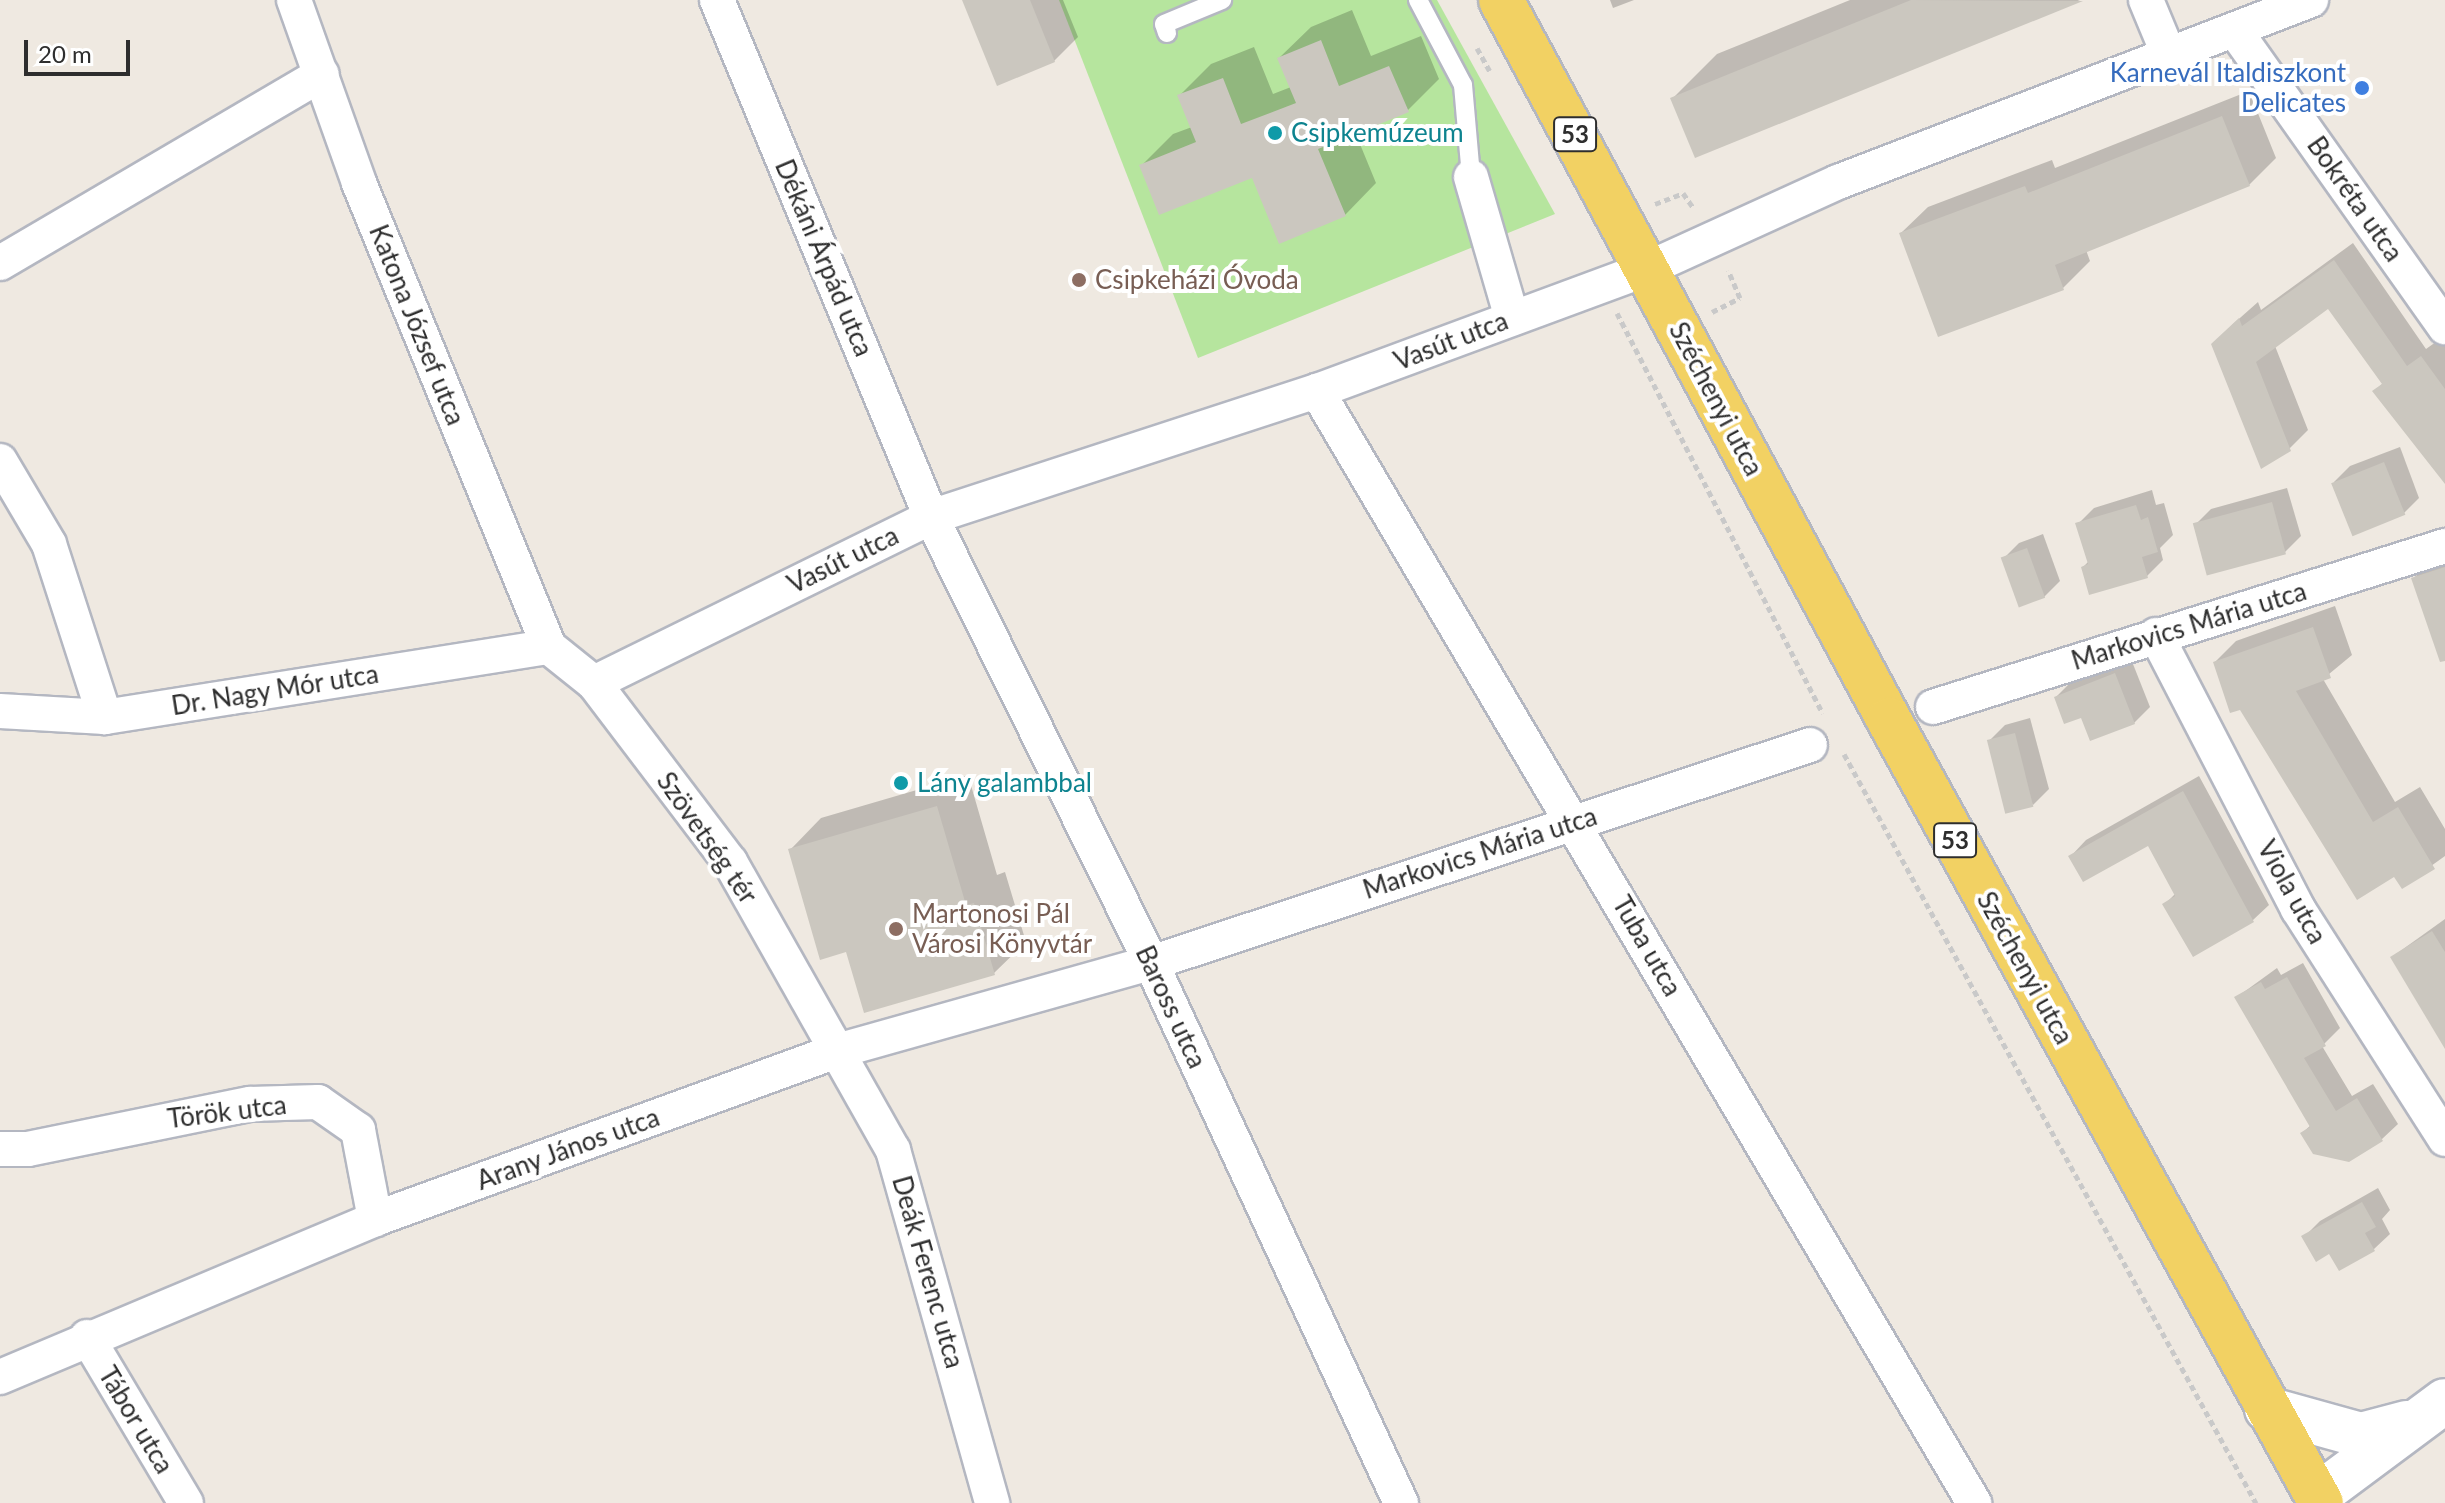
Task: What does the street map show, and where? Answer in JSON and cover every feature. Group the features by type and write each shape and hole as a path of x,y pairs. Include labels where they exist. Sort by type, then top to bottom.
{"main road":[{"name":"53","path":"1501,0 1649,268"},
{"name":"Széchenyi utca","path":"1649,268 2316,1501"},
{"path":"2267,1409 2361,1435 2432,1410"},
{"path":"2316,1501 2432,1410"}],"street":[{"name":"Katona József utca","path":"294,0 359,183 549,647"},
{"name":"Dékáni Árpád utca","path":"717,0 931,517"},
{"path":"2146,0 2168,53"},
{"name":"Vasút utca","path":"594,683 931,517 1317,391 1649,268 1838,182 2168,53 2236,32 2311,0"},
{"name":"Bokréta utca","path":"2236,32 2445,327"},
{"path":"0,263 322,74"},
{"path":"1471,177 1512,318"},
{"name":"Tuba utca","path":"1317,391 1575,822 1974,1503"},
{"path":"0,461 49,544 105,717"},
{"name":"Baross utca","path":"931,517 1151,963 1401,1503"},
{"name":"Markovics Mária utca","path":"1933,707 2445,546"},
{"name":"Viola utca","path":"2156,635 2298,909 2445,1139"},
{"name":"Szövetség tér","path":"549,647 594,683 730,862 837,1051"},
{"name":"Dr. Nagy Mór utca","path":"0,711 105,717 549,647"},
{"name":"Markovics Mária utca","path":"1151,963 1827,739"},
{"name":"Arany János utca","path":"0,1377 87,1337 375,1219 837,1051 1151,963"},
{"name":"Deák Ferenc utca","path":"837,1051 893,1150 992,1503"},
{"name":"Török utca","path":"0,1149 28,1149 250,1104 318,1102 358,1130 375,1219"},
{"name":"Tábor utca","path":"87,1337 186,1503"}],"lane":[{"path":"1167,33 1164,24 1222,0"},
{"path":"1418,0 1463,85 1471,177"}],"path":[{"path":"1474,41 1497,82"},
{"path":"1605,284 1632,350 1827,739 2256,1503"}],"green space":[{"path":"1059,0 1437,0 1555,214 1198,358"}],"building":[{"path":"962,0 1030,0 1055,62 997,86"},
{"path":"1911,0 2083,1 1695,158 1670,98"},
{"name":"Csipkemúzeum","path":"1321,40 1339,86 1389,66 1409,112 1318,149 1346,216 1279,244 1252,178 1159,215 1139,165 1196,142 1177,95 1223,78 1241,124 1296,103 1277,58"},
{"path":"2222,116 2250,186 2055,265 2064,290 1938,337 1899,233 2025,186 2028,193"},
{"path":"2334,260 2407,366 2421,356 2445,389 2445,484 2372,391 2382,384 2328,309 2256,362 2291,451 2261,469 2211,344 2239,318 2242,326"},
{"path":"2384,462 2405,515 2353,536 2331,483"},
{"path":"2272,502 2286,554 2207,575 2193,523"},
{"path":"2136,505 2141,520 2148,517 2158,552 2142,557 2148,578 2089,595 2081,567 2088,564 2075,523"},
{"path":"2027,548 2045,598 2019,607 2001,558"},
{"path":"2445,567 2445,661 2440,662 2411,578"},
{"path":"2313,627 2331,678 2296,691 2373,822 2398,807 2435,869 2402,889 2394,877 2357,900 2240,710 2230,713 2213,662"},
{"path":"2115,673 2135,724 2090,741 2081,718 2064,724 2054,697"},
{"path":"2015,733 2033,807 2005,814 1987,740"},
{"path":"2183,791 2254,922 2193,957 2162,904 2175,896 2148,846 2083,882 2068,856"},
{"name":"Martonosi Pál Városi Könyvtár","path":"937,806 966,905 974,903 995,975 864,1013 846,952 820,960 788,849"},
{"path":"2432,931 2445,952 2445,1049 2390,957"},
{"path":"2287,977 2326,1046 2304,1058 2336,1111 2357,1098 2383,1141 2349,1162 2313,1154 2300,1133 2310,1127 2234,997 2261,982 2265,989"},
{"path":"2362,1202 2376,1227 2365,1233 2375,1251 2339,1271 2329,1254 2316,1262 2301,1236"}],"place":[{"name":"Karnevál Italdiszkont Delicates","path":"2362,88"},
{"name":"Csipkemúzeum","path":"1275,133"},
{"name":"Csipkeházi Óvoda","path":"1079,280"},
{"name":"Lány galambbal","path":"901,783"},
{"name":"Martonosi Pál Városi Könyvtár","path":"896,929"}]}
